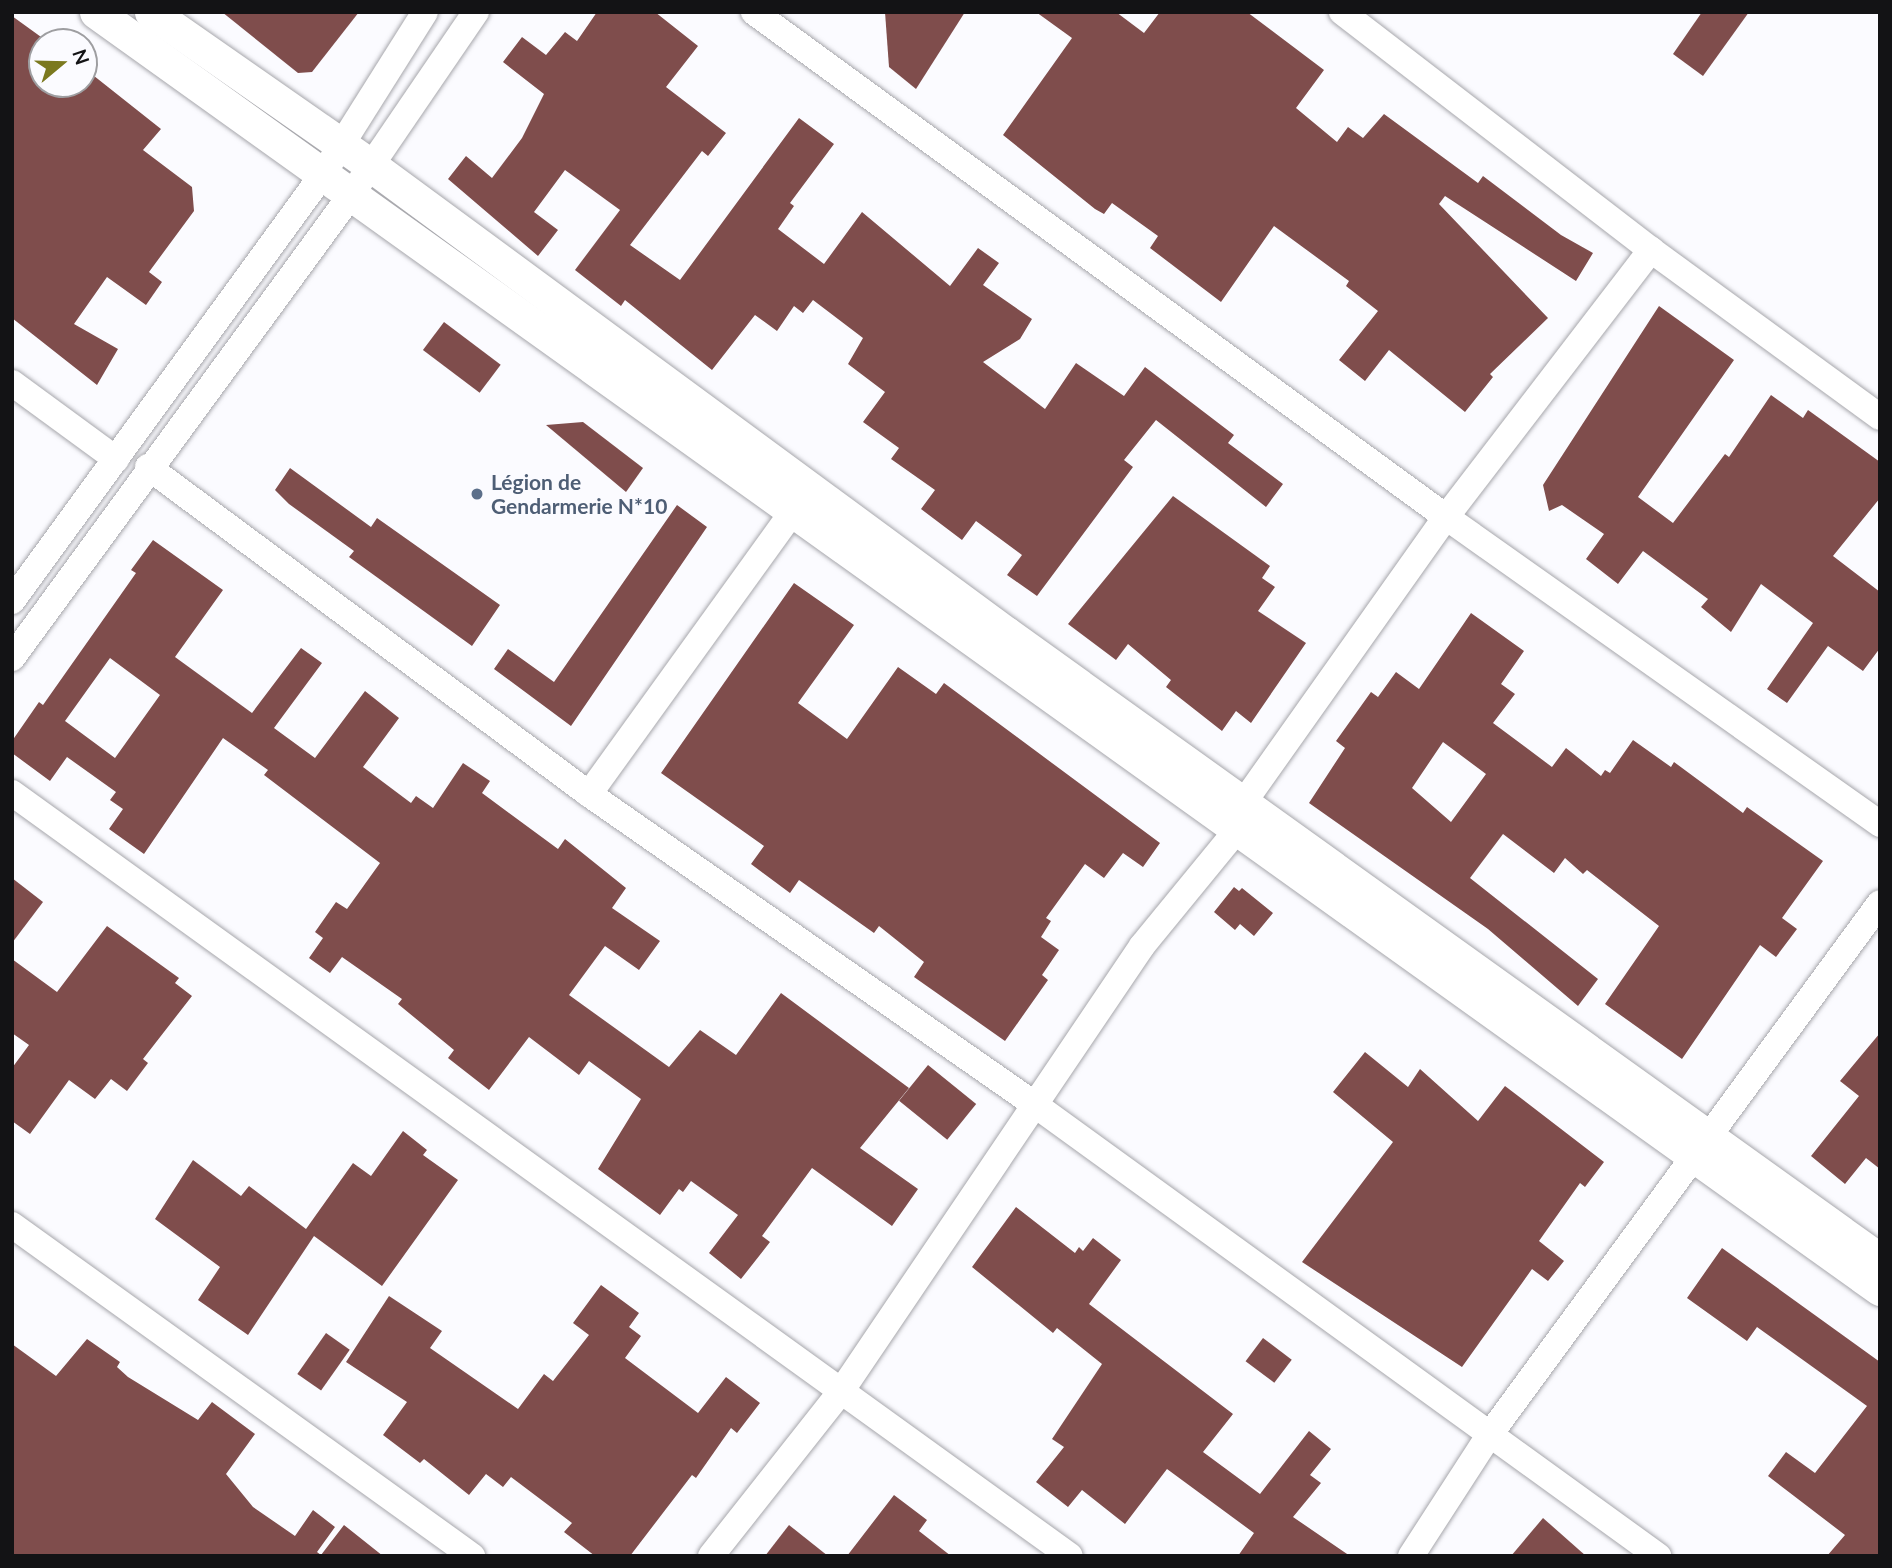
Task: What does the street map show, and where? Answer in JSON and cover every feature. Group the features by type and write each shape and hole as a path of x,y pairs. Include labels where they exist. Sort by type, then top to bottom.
{"street":[{"path":"96,12 794,510 1240,816"},
{"path":"151,12 369,164 1240,816 1703,1148 1880,1289"},
{"path":"12,601 323,174 339,144 425,12"},
{"path":"12,658 148,467 351,195 369,164 476,12"},
{"path":"754,12 1446,517 1880,824"},
{"path":"1342,12 1651,250 1880,416"},
{"path":"710,1556 842,1390 1142,946 1240,816 1446,517 1651,250"},
{"path":"12,383 116,459"},
{"path":"148,467 589,794 1034,1104 1488,1437 1658,1556"},
{"path":"589,794 794,510"},
{"path":"12,793 1070,1556"},
{"path":"1411,1556 1488,1437 1703,1148 1880,903"},
{"path":"1703,1148 1880,1260"},
{"path":"12,1225 472,1556"}],"building":[{"path":"222,12 359,12 312,72 298,73"},
{"path":"597,12 655,12 698,46 666,87 726,133 708,156 702,151 630,245 680,280 799,118 834,144 790,203 794,206 778,229 824,264 862,212 950,286 978,248 999,263 983,285 1032,319 1020,339 983,362 1045,409 1076,363 1124,396 1145,367 1234,435 1228,443 1283,484 1266,507 1156,420 1124,460 1133,467 1037,596 1007,575 1022,555 976,521 962,540 921,509 935,490 891,459 899,448 863,422 885,392 848,364 863,338 813,300 803,313 794,306 777,331 755,315 712,370 625,300 621,306 575,270 620,210 565,170 534,212 558,230 538,256 448,179 466,156 492,178 522,138 544,94 503,62 522,37 546,55 565,32 577,41"},
{"path":"885,12 965,12 916,89 889,67"},
{"path":"1036,12 1116,12 1144,33 1160,12 1247,12 1324,70 1296,108 1337,142 1348,127 1363,138 1384,114 1478,183 1483,176 1561,235 1593,253 1576,281 1445,196 1439,204 1548,318 1490,374 1493,377 1465,412 1389,350 1365,381 1339,360 1378,311 1346,286 1349,281 1274,226 1221,302 1150,248 1158,236 1112,203 1104,214 1095,209 1003,135 1072,38"},
{"path":"1702,12 1749,12 1703,76 1673,54"},
{"path":"12,16 29,28 28,98 98,98 98,79 161,129 143,150 192,187 194,211 149,272 162,282 146,305 107,277 74,324 118,349 97,385 12,318"},
{"path":"1659,306 1734,360 1638,497 1673,523 1725,454 1729,457 1771,395 1803,418 1808,410 1880,462 1880,498 1833,556 1880,592 1880,648 1863,671 1828,646 1787,703 1767,689 1813,623 1761,584 1731,632 1701,607 1708,599 1643,551 1618,584 1586,559 1604,534 1562,505 1549,511 1543,485"},
{"path":"444,322 501,365 480,393 423,350"},
{"path":"583,422 643,468 626,492 546,425"},
{"path":"290,468 371,527 377,518 500,605 472,646 349,557 354,551 289,504 275,490"},
{"path":"1173,496 1270,566 1262,578 1275,587 1258,611 1306,643 1251,723 1236,711 1222,731 1166,687 1171,680 1128,644 1116,660 1068,624"},
{"path":"677,505 707,527 571,726 494,669 508,649 554,682"},
{"path":"153,540 223,590 175,657 252,713 301,648 322,663 274,728 315,758 365,691 399,718 363,767 411,803 416,796 433,808 463,763 490,781 482,793 558,849 565,839 626,888 612,908 660,941 639,970 605,946 569,995 669,1067 700,1030 736,1055 781,993 909,1088 860,1148 918,1189 892,1226 812,1168 762,1236 770,1242 741,1279 709,1253 738,1215 691,1181 683,1192 679,1189 660,1215 598,1169 641,1099 589,1061 579,1075 529,1037 489,1090 448,1058 454,1050 398,1004 402,999 342,957 330,973 309,958 323,938 315,932 336,902 347,909 380,863 264,775 268,770 223,738 144,854 109,829 123,809 110,800 116,792 67,757 50,781 12,753 12,741 39,702 43,705 136,573 131,570","holes":["110,658 160,695 115,758 65,721"]},
{"path":"794,583 854,625 798,703 847,739 898,667 936,694 944,683 1160,843 1143,867 1123,853 1104,878 1085,864 1046,918 1051,921 1041,937 1059,950 1042,975 1048,980 1005,1041 914,977 924,962 879,926 874,933 799,880 790,893 751,864 764,846 661,773"},
{"path":"1471,613 1524,651 1501,684 1515,694 1493,723 1552,767 1566,748 1601,776 1605,770 1610,773 1633,740 1671,767 1674,762 1743,813 1747,807 1823,861 1782,918 1797,929 1776,957 1760,945 1682,1059 1605,1004 1659,926 1587,870 1583,874 1565,858 1554,873 1503,834 1470,878 1598,979 1578,1006 1488,929 1309,803 1345,748 1336,741 1371,692 1378,697 1396,672 1419,689","holes":["1443,742 1486,774 1451,822 1412,788"]},
{"path":"12,878 43,902 12,943"},
{"path":"1234,887 1239,891 1242,888 1273,913 1254,936 1240,924 1235,930 1214,912"},
{"path":"107,926 179,978 175,983 192,996 143,1059 148,1063 127,1091 111,1079 95,1099 69,1080 30,1134 12,1121 12,1068 29,1045 12,1033 12,959 57,992"},
{"path":"1880,1033 1880,1169 1866,1158 1845,1184 1811,1156 1859,1096 1840,1081"},
{"path":"1365,1052 1408,1087 1420,1069 1478,1121 1505,1086 1604,1162 1585,1187 1580,1183 1539,1241 1564,1261 1548,1281 1532,1269 1462,1367 1302,1262 1393,1142 1333,1092"},
{"path":"928,1065 976,1104 947,1140 899,1101"},
{"path":"403,1131 427,1150 423,1155 458,1180 382,1286 314,1236 248,1335 198,1300 220,1267 155,1219 193,1160 241,1196 249,1186 306,1229 353,1163 371,1176"},
{"path":"1016,1207 1075,1253 1079,1247 1083,1251 1093,1238 1121,1260 1089,1304 1233,1414 1203,1452 1260,1494 1309,1431 1331,1449 1310,1475 1321,1483 1293,1517 1350,1556 1238,1556 1254,1533 1167,1469 1125,1524 1082,1490 1068,1507 1036,1482 1064,1447 1052,1439 1102,1364 1057,1328 1053,1333 972,1267"},
{"path":"1722,1248 1880,1362 1880,1556 1827,1556 1845,1535 1768,1476 1786,1452 1815,1473 1867,1406 1757,1327 1747,1341 1687,1298"},
{"path":"601,1285 639,1313 629,1327 641,1336 625,1358 698,1413 726,1377 760,1403 737,1433 731,1428 696,1478 692,1475 630,1556 595,1556 564,1532 572,1523 511,1477 503,1487 486,1474 469,1495 424,1459 420,1463 383,1435 407,1402 346,1362 389,1296 442,1331 430,1348 518,1409 544,1374 553,1381 589,1335 573,1323"},
{"path":"326,1333 350,1350 321,1391 297,1374"},
{"path":"1263,1338 1292,1360 1274,1383 1246,1361"},
{"path":"87,1339 120,1362 117,1367 128,1377 198,1420 212,1402 255,1434 226,1474 253,1507 295,1536 313,1510 335,1527 317,1552 321,1555 344,1525 383,1556 12,1556 12,1344 56,1376"},
{"path":"894,1495 927,1520 919,1531 951,1556 847,1556"},
{"path":"1543,1518 1586,1556 1511,1556"},
{"path":"789,1525 828,1556 765,1556"}],"place":[{"name":"Légion de Gendarmerie N*10","path":"477,494"}]}
